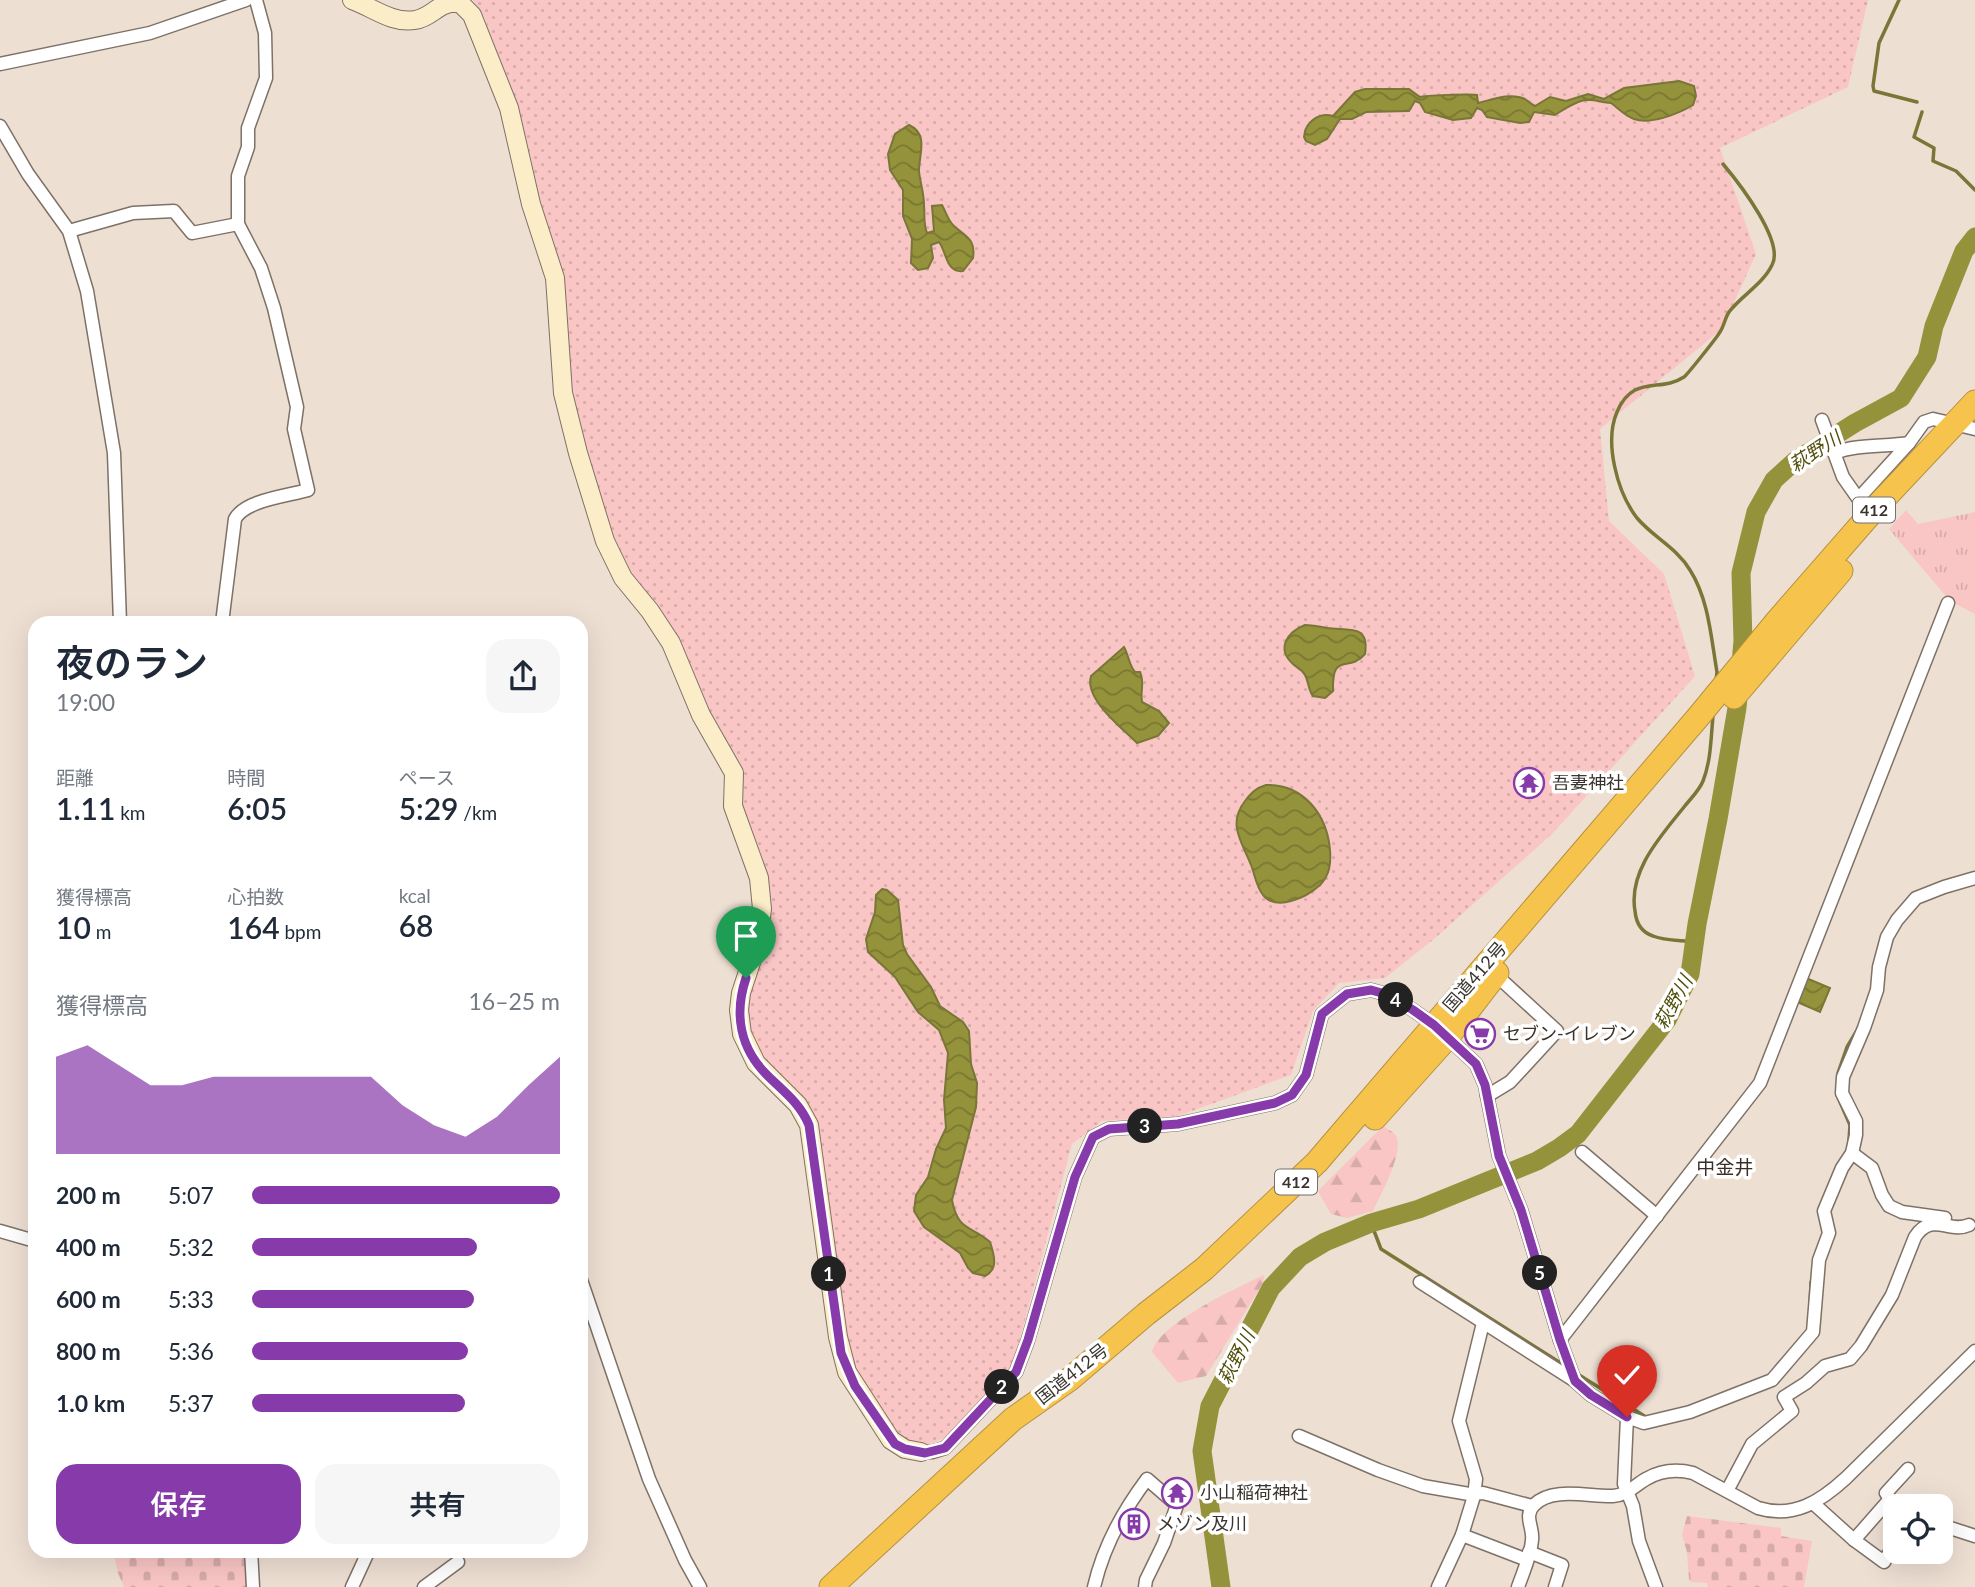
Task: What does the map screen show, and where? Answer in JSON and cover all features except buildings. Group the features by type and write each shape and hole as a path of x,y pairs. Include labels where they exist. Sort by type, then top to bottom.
{"highway":[{"name":"国道412号","path":"852,1587 893,1546 1020,1431 1212,1278 1355,1140 1440,1031 1781,629 1968,426 1975,402"},
{"name":"国道412号","path":"831,1587 1013,1419 1070,1379 1203,1269 1317,1162 1496,975 1700,725"}],"street":[{"path":"0,64 150,33 246,0"},
{"path":"223,616 238,513 253,504 308,490 294,429 297,407 274,309 261,268 238,224 238,176 248,147 248,128 266,78 265,33 256,0"},
{"path":"352,0 370,6 391,19 414,20 444,4 460,3 472,15 509,108 534,214 555,278 563,393 605,541 623,578 650,611 671,643 701,715 734,773 733,806 759,878 762,909 756,949 741,993 739,1010 742,1034 756,1063 798,1105 809,1125 838,1337 847,1372 891,1440 905,1449 921,1452 945,1448 1016,1372 1028,1340 1075,1177 1086,1151 1099,1133 1109,1129 1178,1124 1275,1103 1292,1095 1306,1075 1322,1014 1347,994 1371,990 1389,995 1440,1031 1476,1064 1487,1096 1499,1156 1512,1185 1575,1381"},
{"path":"0,126 28,174 69,231 87,291 114,453 120,616"},
{"path":"69,231 133,213 174,211 192,233 238,224"},
{"path":"1822,420 1843,477 1860,501 1924,422 1933,419 1968,426"},
{"path":"1835,453 1846,448 1909,443"},
{"path":"1560,1340 1760,1083 1948,603"},
{"path":"1420,1282 1575,1381 1591,1395 1627,1417 1644,1423 1690,1412 1772,1380 1812,1332 1819,1260 1829,1233 1824,1211 1842,1168 1852,1153 1856,1121 1844,1099 1843,1077 1877,990 1879,967 1887,937 1897,919 1916,898 1975,878"},
{"path":"1487,1096 1510,1082 1557,1031 1496,975"},
{"path":"1582,1152 1657,1216"},
{"path":"1852,1153 1872,1168 1889,1206 1902,1212 1937,1216 1972,1227"},
{"path":"1727,1491 1752,1444 1792,1411 1784,1397 1806,1383 1825,1366 1850,1359 1861,1346 1892,1295 1921,1228 1930,1224 1972,1227"},
{"path":"0,1231 28,1239"},
{"path":"588,1300 649,1479 700,1587"},
{"path":"1438,1587 1462,1535 1474,1493 1476,1479 1459,1422 1483,1323"},
{"path":"1518,1587 1533,1538 1528,1520 1532,1506 1542,1499 1558,1495 1614,1496 1628,1493 1647,1478 1660,1473 1682,1470 1768,1511 1791,1510 1814,1504 1826,1497 1846,1478 1975,1351"},
{"path":"1627,1417 1624,1484 1633,1506 1639,1541 1656,1587"},
{"path":"1299,1436 1423,1486 1483,1493 1532,1506"},
{"path":"1887,1494 1908,1469"},
{"path":"1094,1587 1114,1532 1130,1502 1147,1479 1177,1505 1145,1587"},
{"path":"1814,1504 1854,1540 1883,1561"},
{"path":"1854,1540 1883,1514"},
{"path":"1953,1529 1975,1536"},
{"path":"1462,1535 1562,1565 1555,1587"},
{"path":"251,1558 253,1587"},
{"path":"352,1587 365,1558"},
{"path":"424,1587 458,1562"}],"green space":[{"path":"473,0 1868,0 1848,87 1720,148 1756,254 1722,329 1600,429 1609,521 1664,574 1695,676 1552,834 1434,939 1385,978 1339,983 1313,1011 1291,1075 1178,1116 1102,1121 1072,1144 1013,1365 944,1438 931,1444 907,1442 895,1434 858,1377 844,1340 816,1126 803,1098 766,1065 751,1037 745,1004 761,957 741,804 743,770 618,555 573,406 565,345 565,280 542,207 521,116 483,14"},
{"path":"1906,510 1918,524 1975,512 1975,614 1950,601 1889,529"},
{"path":"1383,1126 1396,1136 1397,1152 1373,1211 1347,1218 1331,1214 1318,1191"},
{"path":"1264,1275 1263,1283 1206,1376 1178,1383 1152,1352 1158,1341 1183,1318"},
{"path":"1687,1516 1781,1528 1781,1536 1812,1541 1804,1587 1708,1587 1707,1583 1691,1582 1682,1535"},
{"path":"115,1558 247,1558 249,1587 124,1587"}],"water":[{"path":"1679,81 1694,86 1696,96 1693,105 1656,120 1634,119 1611,103 1583,100 1555,115 1534,112 1529,122 1487,117 1477,108 1471,118 1453,120 1425,112 1420,103 1415,101 1409,111 1366,112 1352,119 1340,119 1327,139 1315,145 1304,137 1307,127 1314,119 1323,115 1333,116 1355,92 1365,89 1409,89 1420,97 1477,95 1478,103 1513,96 1525,99 1535,106 1550,97 1566,101 1588,94 1604,99 1624,88"},
{"path":"909,125 919,134 922,145 919,171 927,233 934,231 932,206 942,205 950,222 969,239 973,247 973,258 963,271 957,271 950,266 939,242 931,245 933,258 928,268 918,270 911,263 912,239 903,216 903,190 890,170 888,154 895,134"},
{"path":"1305,625 1355,630 1364,637 1366,644 1365,654 1359,660 1338,667 1333,678 1333,691 1325,698 1313,696 1304,673 1285,653 1289,636"},
{"path":"1124,647 1133,669 1140,672 1142,702 1159,711 1169,723 1158,736 1137,743 1106,712 1090,685 1091,676"},
{"path":"1266,785 1280,786 1302,796 1318,814 1328,837 1330,860 1326,877 1308,894 1292,901 1276,902 1263,895 1238,833 1237,817 1240,809 1254,791"},
{"path":"882,889 898,900 903,945 907,954 931,987 940,1006 963,1022 969,1031 971,1064 977,1083 976,1107 952,1200 962,1223 990,1242 994,1265 985,1276 973,1273 960,1253 924,1227 914,1211 916,1195 928,1177 936,1149 946,1128 944,1100 948,1053 939,1030 918,1012 895,977 868,952 866,939 875,912 876,895"},
{"path":"1806,978 1830,988 1820,1012 1797,1002"}],"waterway":[{"path":"1899,0 1879,43 1873,86 1874,91 1917,102"},
{"path":"1922,112 1914,137 1934,148 1933,161 1956,171 1975,190"},
{"path":"1716,681 1717,672 1708,620 1696,582 1685,562 1643,525 1630,507 1618,481 1612,438 1613,424 1623,400 1639,388 1675,382 1684,377 1718,335 1729,312 1763,278 1772,265 1772,242 1766,228 1749,198 1723,164"},
{"name":"萩野川","path":"1221,1587 1202,1451 1210,1406 1271,1288 1300,1257 1325,1242 1371,1223 1419,1209 1537,1161 1559,1148 1578,1134 1667,1020 1690,974 1718,819 1737,708 1743,641 1741,573 1756,512 1774,480 1795,461 1901,398 1927,357 1934,326 1964,251 1975,237"},
{"path":"1695,942 1663,939 1645,932 1637,919 1634,896 1636,882 1648,855 1703,781 1709,757 1713,716"},
{"path":"1838,1073 1847,1047 1856,1032"},
{"path":"1837,1095 1850,1125 1849,1140"},
{"path":"1371,1223 1381,1249 1567,1367"},
{"path":"1810,1306 1811,1282"},
{"path":"1576,1373 1646,1417"}],"place":[{"name":"吾妻神社","path":"1529,783"},
{"name":"セブン-イレブン","path":"1480,1034"},
{"name":"小山稲荷神社","path":"1177,1493"},
{"name":"メゾン及川","path":"1134,1524"}],"district":[{"name":"中金井","path":"1725,1167"}],"route":[{"path":"746,978 741,993 739,1021 748,1050 767,1076 794,1100 809,1125 838,1337 847,1372 883,1429 898,1446 925,1453 945,1448 1016,1372 1023,1359 1075,1177 1093,1137 1109,1129 1178,1124 1275,1103 1292,1095 1306,1075 1322,1014 1347,994 1371,990 1389,995 1413,1010 1434,1025 1476,1064 1485,1085 1499,1156 1521,1210 1575,1381 1591,1395 1627,1417"}]}
